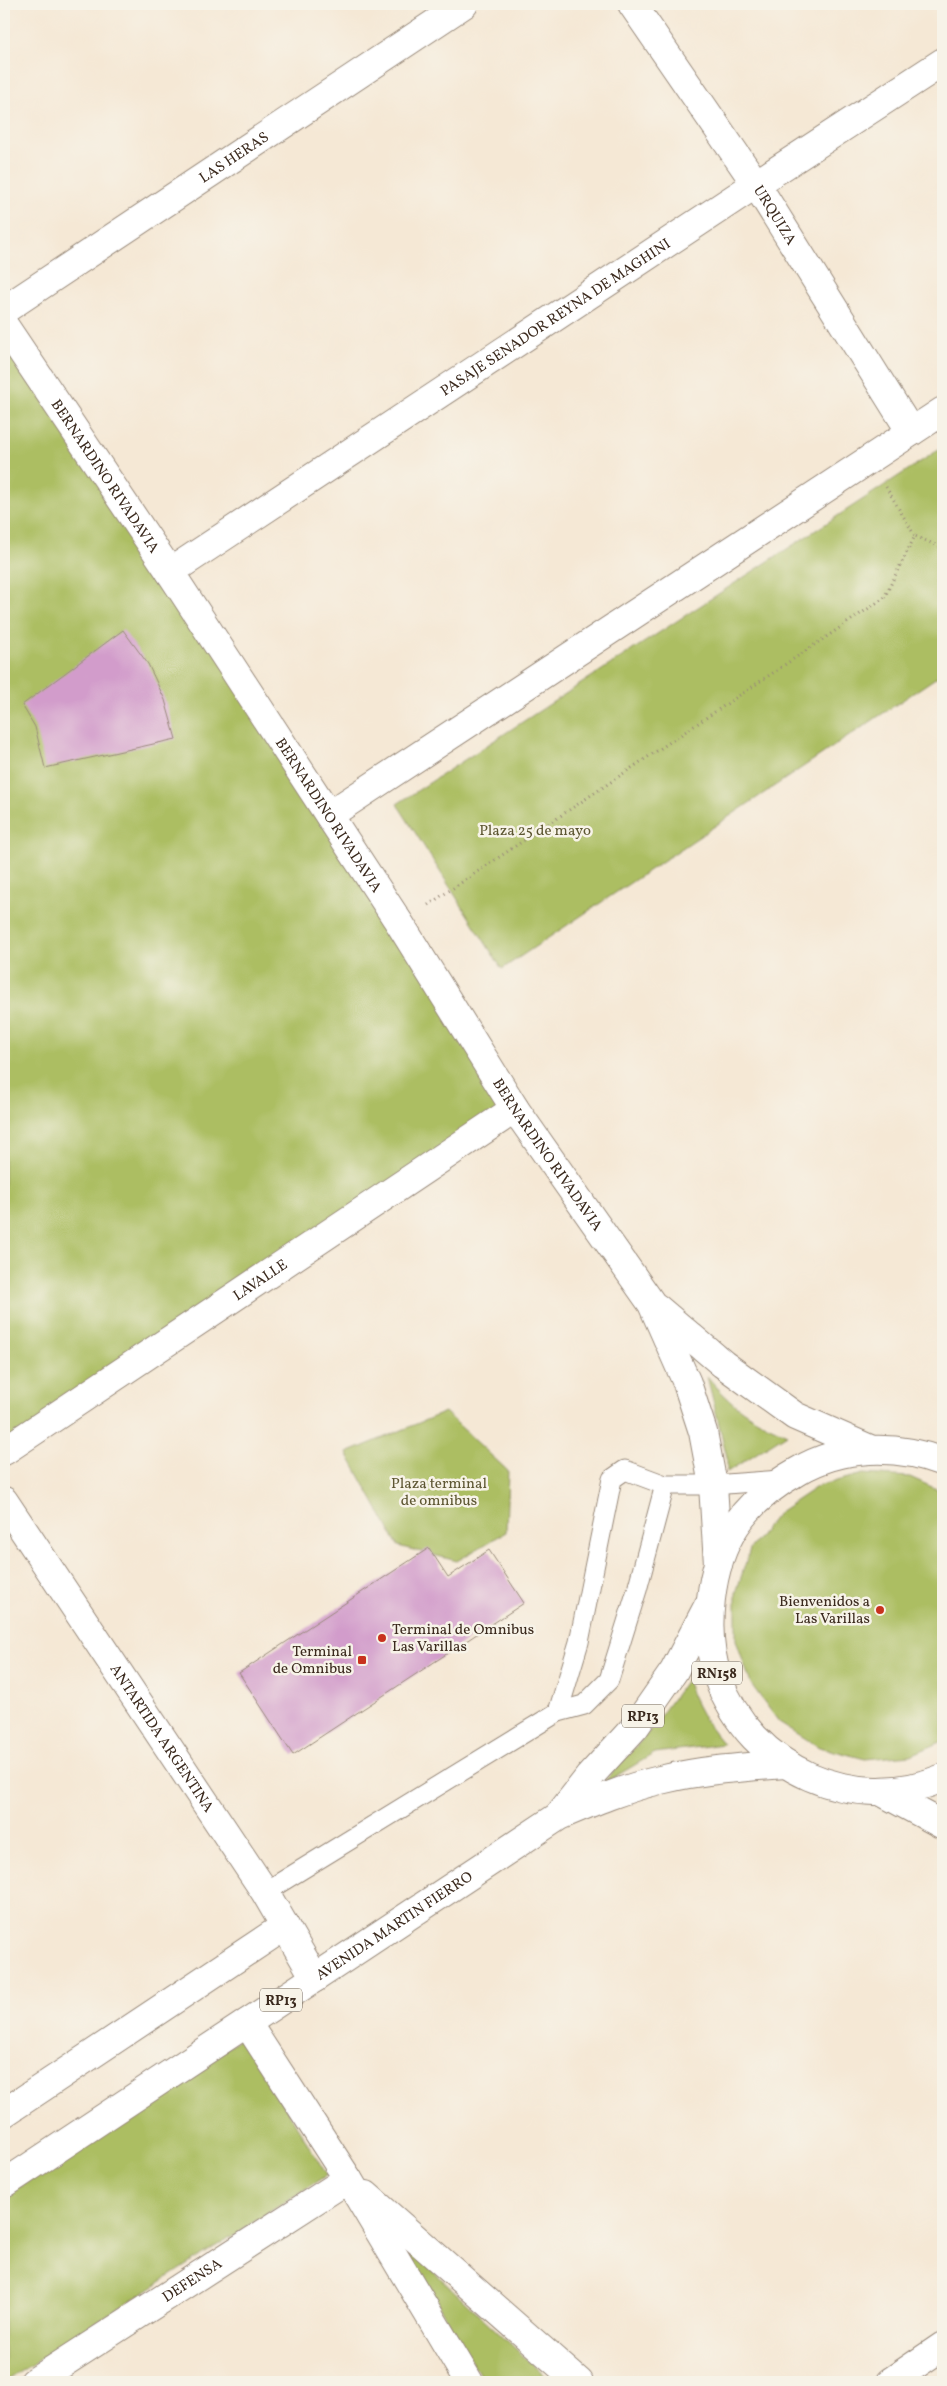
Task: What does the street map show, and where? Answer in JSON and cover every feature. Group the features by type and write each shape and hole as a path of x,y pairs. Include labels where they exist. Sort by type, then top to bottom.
{"main road":[{"name":"LAS HERAS","path":"4,310 464,4"},
{"name":"URQUIZA","path":"632,4 756,184 911,432"},
{"name":"PASAJE SENADOR REYNA DE MAGHINI","path":"170,572 943,62"},
{"name":"BERNARDINO RIVADAVIA","path":"4,325 170,572 329,815 400,924 515,1109 652,1304 687,1384 703,1432 713,1485 718,1564"},
{"path":"329,815 943,411"},
{"name":"LAVALLE","path":"4,1451 515,1109"},
{"name":"BERNARDINO RIVADAVIA","path":"652,1304 722,1364 795,1416 870,1449"},
{"name":"RN158","path":"943,1462 927,1456 899,1450 870,1449 831,1456 808,1464 781,1480 756,1502 735,1525 718,1564 709,1605 710,1642 718,1678 734,1711 758,1741 786,1764 816,1780 848,1789 882,1792 923,1786 943,1778"},
{"name":"ANTARTIDA ARGENTINA","path":"4,1501 265,1892 315,1978"},
{"name":"AVENIDA MARTIN FIERRO","path":"559,1816 589,1777 635,1727 674,1671 709,1605"},
{"name":"AVENIDA MARTIN FIERRO","path":"4,2184 559,1816 615,1793 661,1780 720,1769 786,1764"},
{"name":"RN158","path":"882,1792 943,1825"},
{"path":"4,2113 285,1926"},
{"path":"247,2023 348,2179 469,2382"},
{"path":"348,2179 580,2382"},
{"name":"DEFENSA","path":"34,2382 348,2179"},
{"path":"890,2382 943,2346"}],"lane":[{"path":"558,1712 579,1642 612,1479 624,1470 665,1485 713,1485 781,1480"},
{"path":"265,1892 558,1712 584,1705 609,1680 637,1590 665,1485"}],"path":[{"path":"869,460 915,536 943,548"},
{"path":"400,924 884,598 915,536"}],"green space":[{"path":"4,325 515,1109 4,1459"},
{"name":"Plaza 25 de mayo","path":"943,447 943,673 502,969 397,804"},
{"path":"707,1376 725,1396 743,1411 787,1434 727,1472 727,1457"},
{"name":"Plaza terminal de omnibus","path":"445,1412 508,1471 506,1532 457,1561 398,1546 347,1453"},
{"path":"863,1474 910,1477 943,1492 943,1741 911,1755 865,1759 819,1747 779,1722 751,1684 736,1640 736,1593 750,1549 779,1512 818,1486"},
{"path":"686,1680 701,1714 723,1744 655,1753 601,1785 648,1733"},
{"path":"242,2037 327,2175 4,2382 4,2198"},
{"path":"401,2241 551,2382 484,2382"}],"building":[{"path":"123,630 148,664 165,700 176,739 45,768 35,727 22,705"},
{"name":"Terminal de Omnibus Las Varillas","path":"429,1548 448,1577 489,1550 524,1603 293,1755 239,1673"}],"place":[{"name":"Bienvenidos a Las Varillas","path":"880,1610"},
{"name":"Terminal de Omnibus Las Varillas","path":"382,1638"},
{"name":"Terminal de Omnibus","path":"362,1660"}]}
